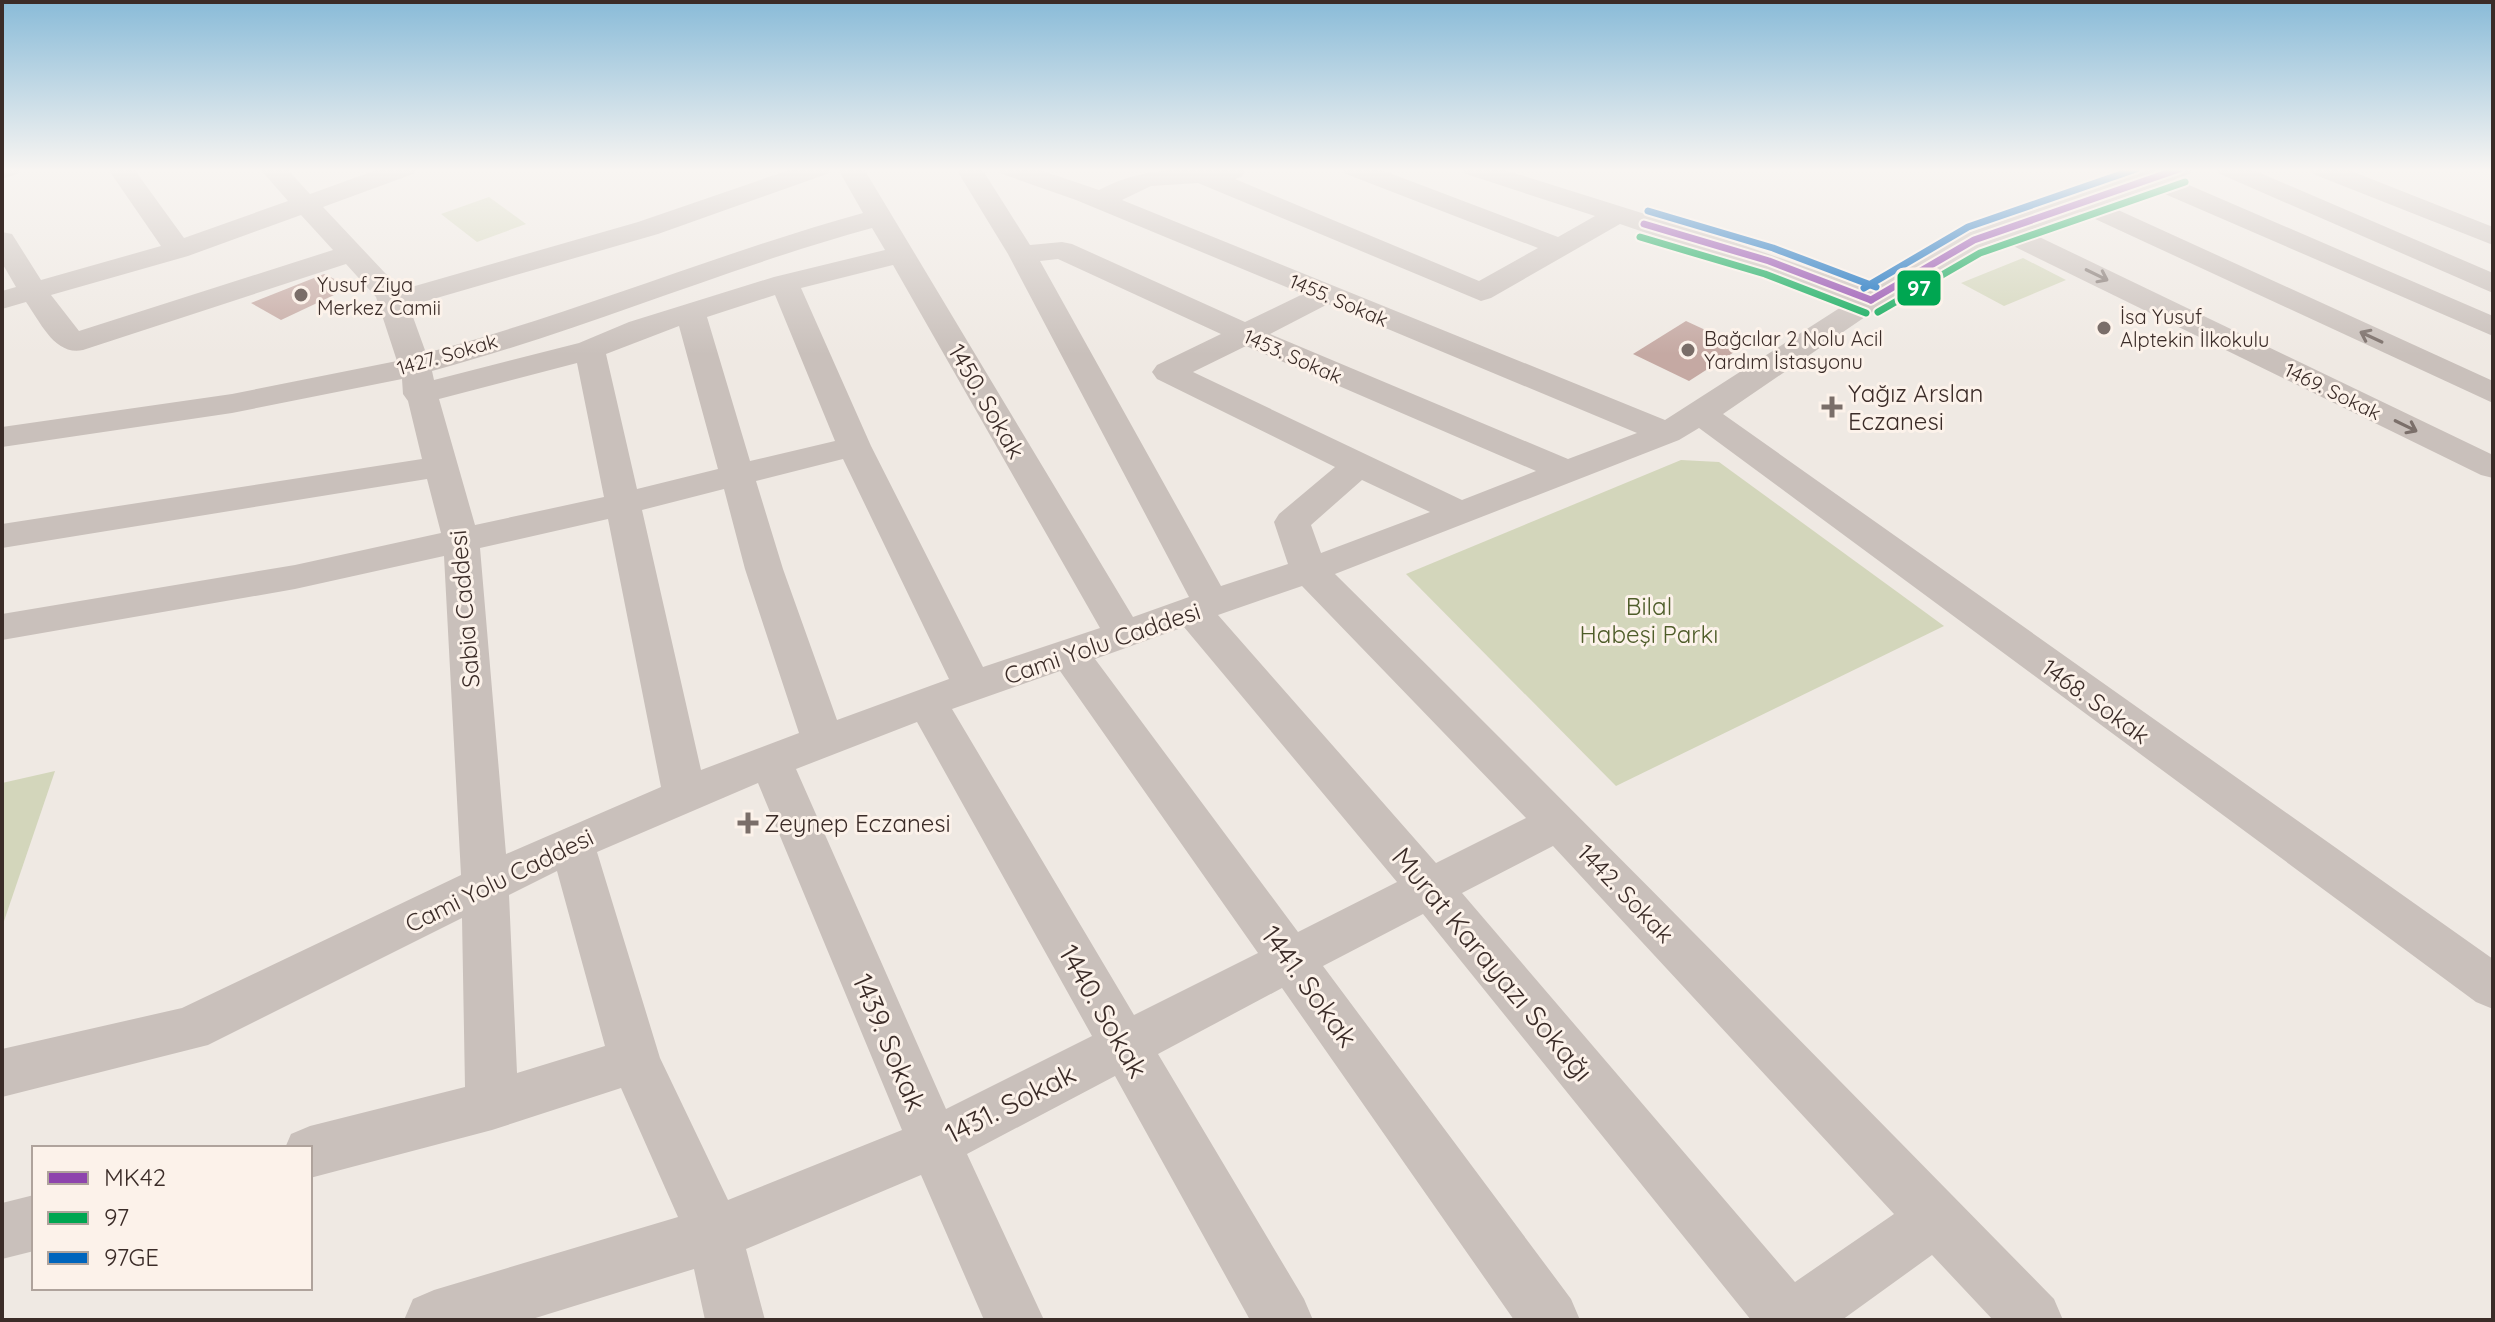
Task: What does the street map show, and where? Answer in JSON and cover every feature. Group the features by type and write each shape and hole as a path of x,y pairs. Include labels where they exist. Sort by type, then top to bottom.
{"street":[{"path":"164,231 178,250"},
{"path":"2,300 178,250 213,231"},
{"name":"Sabia Caddesi","path":"333,231 390,295 461,541 485,886 492,1105"},
{"path":"391,302 639,231"},
{"name":"1427. Sokak","path":"2,437 416,379 459,354 826,231"},
{"name":"1450. Sokak","path":"887,231 1123,633"},
{"name":"Murat Karayazı Sokağı","path":"1007,231 1202,608 1430,888 1791,1320"},
{"path":"1022,254 1062,250 1086,231"},
{"name":"1455. Sokak","path":"1174,231 1326,294 1684,424"},
{"path":"1335,231 1481,292 1589,231"},
{"path":"1517,231 1560,247"},
{"path":"1668,231 1769,261 1871,300"},
{"name":"Cami Yolu Caddesi","path":"2,1073 190,1029 572,843 771,762 927,702 1361,552 1684,424 1871,300 1974,240 1997,231"},
{"name":"1469. Sokak","path":"2004,231 2493,468"},
{"path":"2142,231 2493,393"},
{"path":"2271,231 2493,327"},
{"path":"2371,231 2493,284"},
{"path":"2,240 33,291 72,343 351,253"},
{"name":"1453. Sokak","path":"1062,250 1247,335 1565,471"},
{"path":"416,379 590,350 690,311 784,283 901,255"},
{"path":"784,283 854,446 973,687"},
{"path":"1326,294 1168,372 1290,429 1357,466 1459,512"},
{"path":"690,311 764,569 823,741"},
{"path":"590,350 685,797"},
{"name":"1468. Sokak","path":"1684,424 2493,987"},
{"path":"2,627 295,577 623,504 854,446"},
{"path":"2,536 441,466"},
{"name":"1442. Sokak","path":"1357,466 1292,522 1308,569 1558,822 2033,1320"},
{"name":"1441. Sokak","path":"1069,653 1550,1320"},
{"name":"1440. Sokak","path":"927,702 1283,1320"},
{"name":"1439. Sokak","path":"771,762 934,1143 1014,1320"},
{"name":"1431. Sokak","path":"434,1320 714,1234 934,1143 1558,822"},
{"path":"572,843 635,1060 714,1234 735,1320"},
{"path":"312,1151 492,1105 635,1060"},
{"path":"1791,1320 1936,1218"},
{"path":"2,1231 32,1224"}],"green space":[{"path":"462,231 508,231 477,242"},
{"path":"2023,258 2066,280 2004,306 1961,283"},
{"name":"Bilal Habeşi Parkı","path":"1681,460 1719,462 1944,626 1616,786 1406,574"},
{"path":"55,771 2,927 2,783"}],"building":[{"name":"Yusuf Ziya Merkez Camii","path":"324,274 351,287 281,320 251,303"},
{"name":"Bağcılar 2 Nolu Acil Yardım İstasyonu","path":"1686,321 1742,347 1689,381 1633,354"}],"transit line":[{"name":"MK42","path":"1667,231 1769,261 1871,300"},
{"name":"97GE","path":"1715,231 1773,248 1876,287"},
{"name":"97GE","path":"1864,288 1962,231"},
{"name":"MK42","path":"1871,300 1974,240 2001,231"},
{"name":"97","path":"1878,312 1980,253 2044,231"},
{"name":"97","path":"1640,237 1765,274 1866,313"}],"place":[{"name":"Yusuf Ziya Merkez Camii","path":"301,295"},
{"name":"İsa Yusuf Alptekin İlkokulu","path":"2104,328"},
{"name":"Bağcılar 2 Nolu Acil Yardım İstasyonu","path":"1688,350"},
{"name":"Yağız Arslan Eczanesi","path":"1832,407"},
{"name":"Zeynep Eczanesi","path":"748,823"}]}
